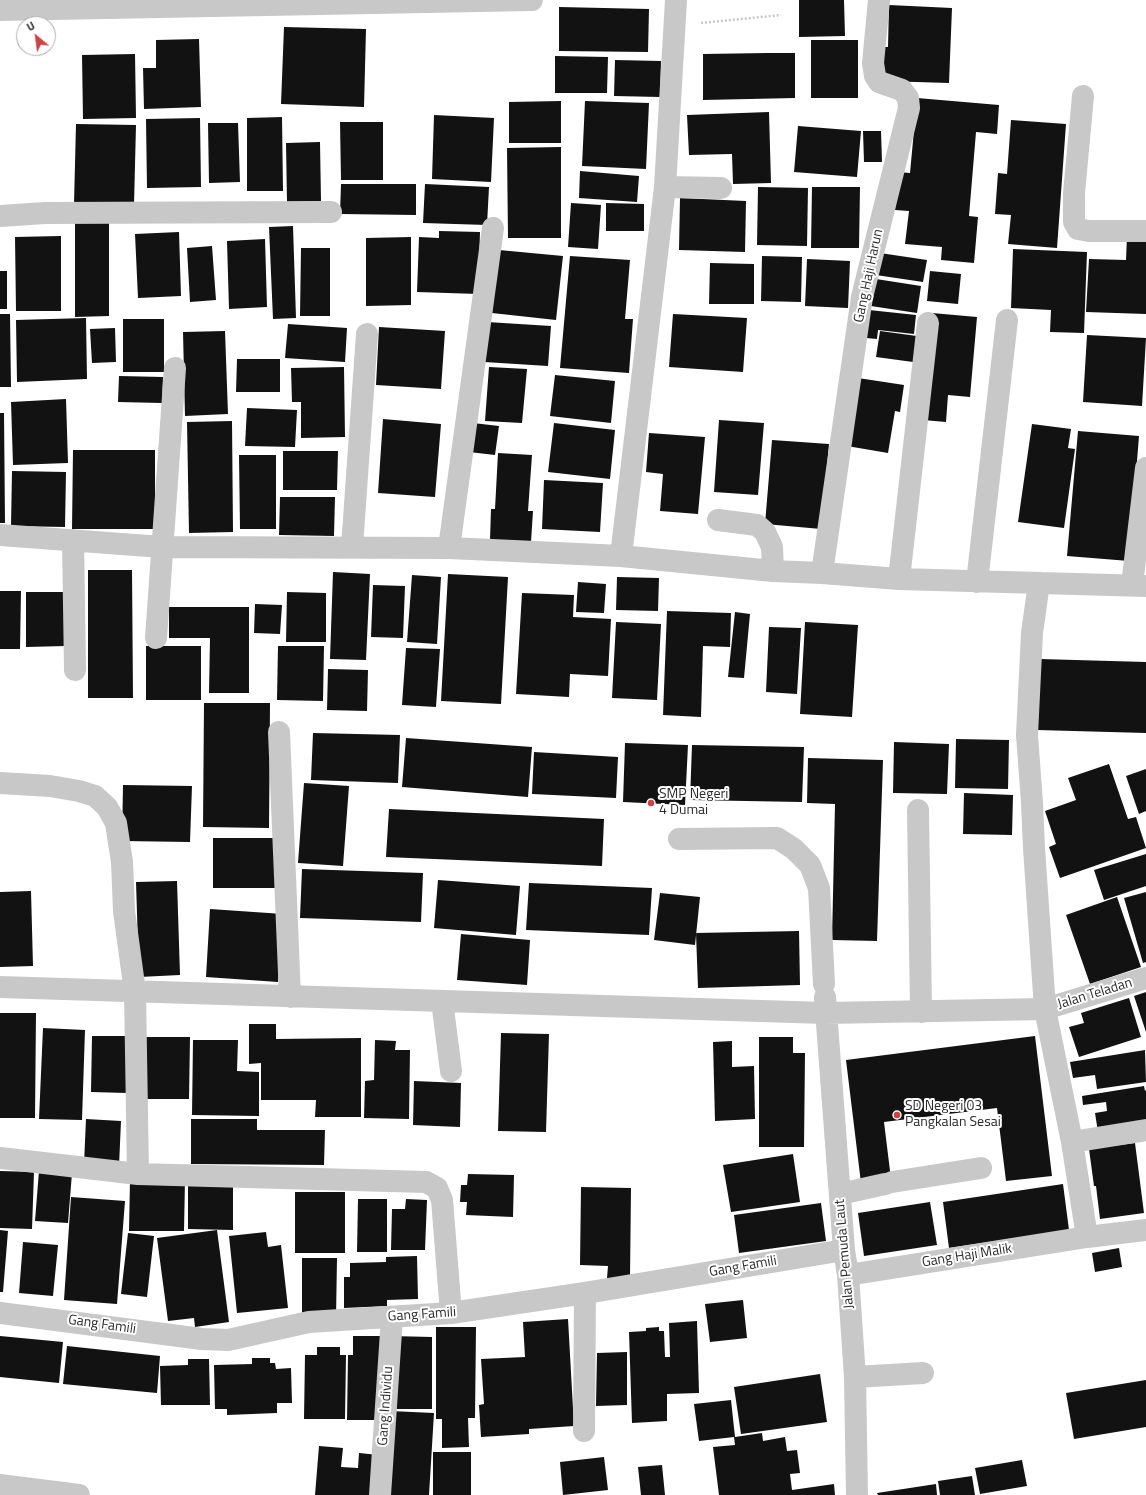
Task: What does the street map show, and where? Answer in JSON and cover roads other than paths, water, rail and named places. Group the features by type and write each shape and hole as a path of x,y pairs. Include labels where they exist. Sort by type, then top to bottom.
{"street":[{"path":"0,10 532,0"},
{"path":"621,556 665,187 676,0"},
{"name":"Gang Haji Harun","path":"822,573 862,298 909,108 908,98 902,90 879,82 875,76 873,63 879,0"},
{"path":"1083,96 1074,193 1074,222 1078,229 1089,231 1146,231"},
{"path":"665,187 721,188"},
{"path":"0,216 45,213 331,212"},
{"path":"449,548 493,228"},
{"path":"977,582 1007,320"},
{"path":"899,579 928,323"},
{"path":"352,547 367,334"},
{"path":"156,638 175,368"},
{"path":"0,535 162,547 449,548 621,556 773,571 899,579 1139,586 1146,468"},
{"path":"718,520 757,525 765,532 772,547 773,571"},
{"path":"73,540 75,670"},
{"path":"1039,583 1032,633 1027,735 1045,1009 1072,1142 1087,1237"},
{"path":"279,732 290,997"},
{"path":"0,783 50,786 79,791 95,796 107,807 116,823 122,862 124,911 135,992 138,1174"},
{"path":"918,810 921,1012"},
{"name":"Jalan Pemuda Laut","path":"679,839 777,838 794,849 810,865 819,888 825,998 855,1376 857,1495"},
{"name":"Jalan Teladan","path":"0,987 442,1001 825,998 921,1012 1045,1009 1146,978"},
{"path":"442,1001 451,1071"},
{"path":"1072,1142 1146,1130"},
{"path":"0,1158 138,1174 426,1182 437,1188 442,1200 451,1313"},
{"path":"840,1194 889,1183 981,1168"},
{"name":"Gang Haji Malik","path":"848,1275 1087,1237 1146,1230"},
{"name":"Gang Famili","path":"0,1312 202,1339 228,1340 309,1322 451,1313 585,1293 844,1250"},
{"path":"584,1431 585,1293"},
{"name":"Gang Individu","path":"380,1495 392,1317"},
{"path":"855,1376 923,1373"},
{"path":"0,1485 79,1495"}],"place":[{"name":"SMP Negeri 4 Dumai","path":"651,803"},
{"name":"SD Negeri 03 Pangkalan Sesai","path":"897,1115"}]}
